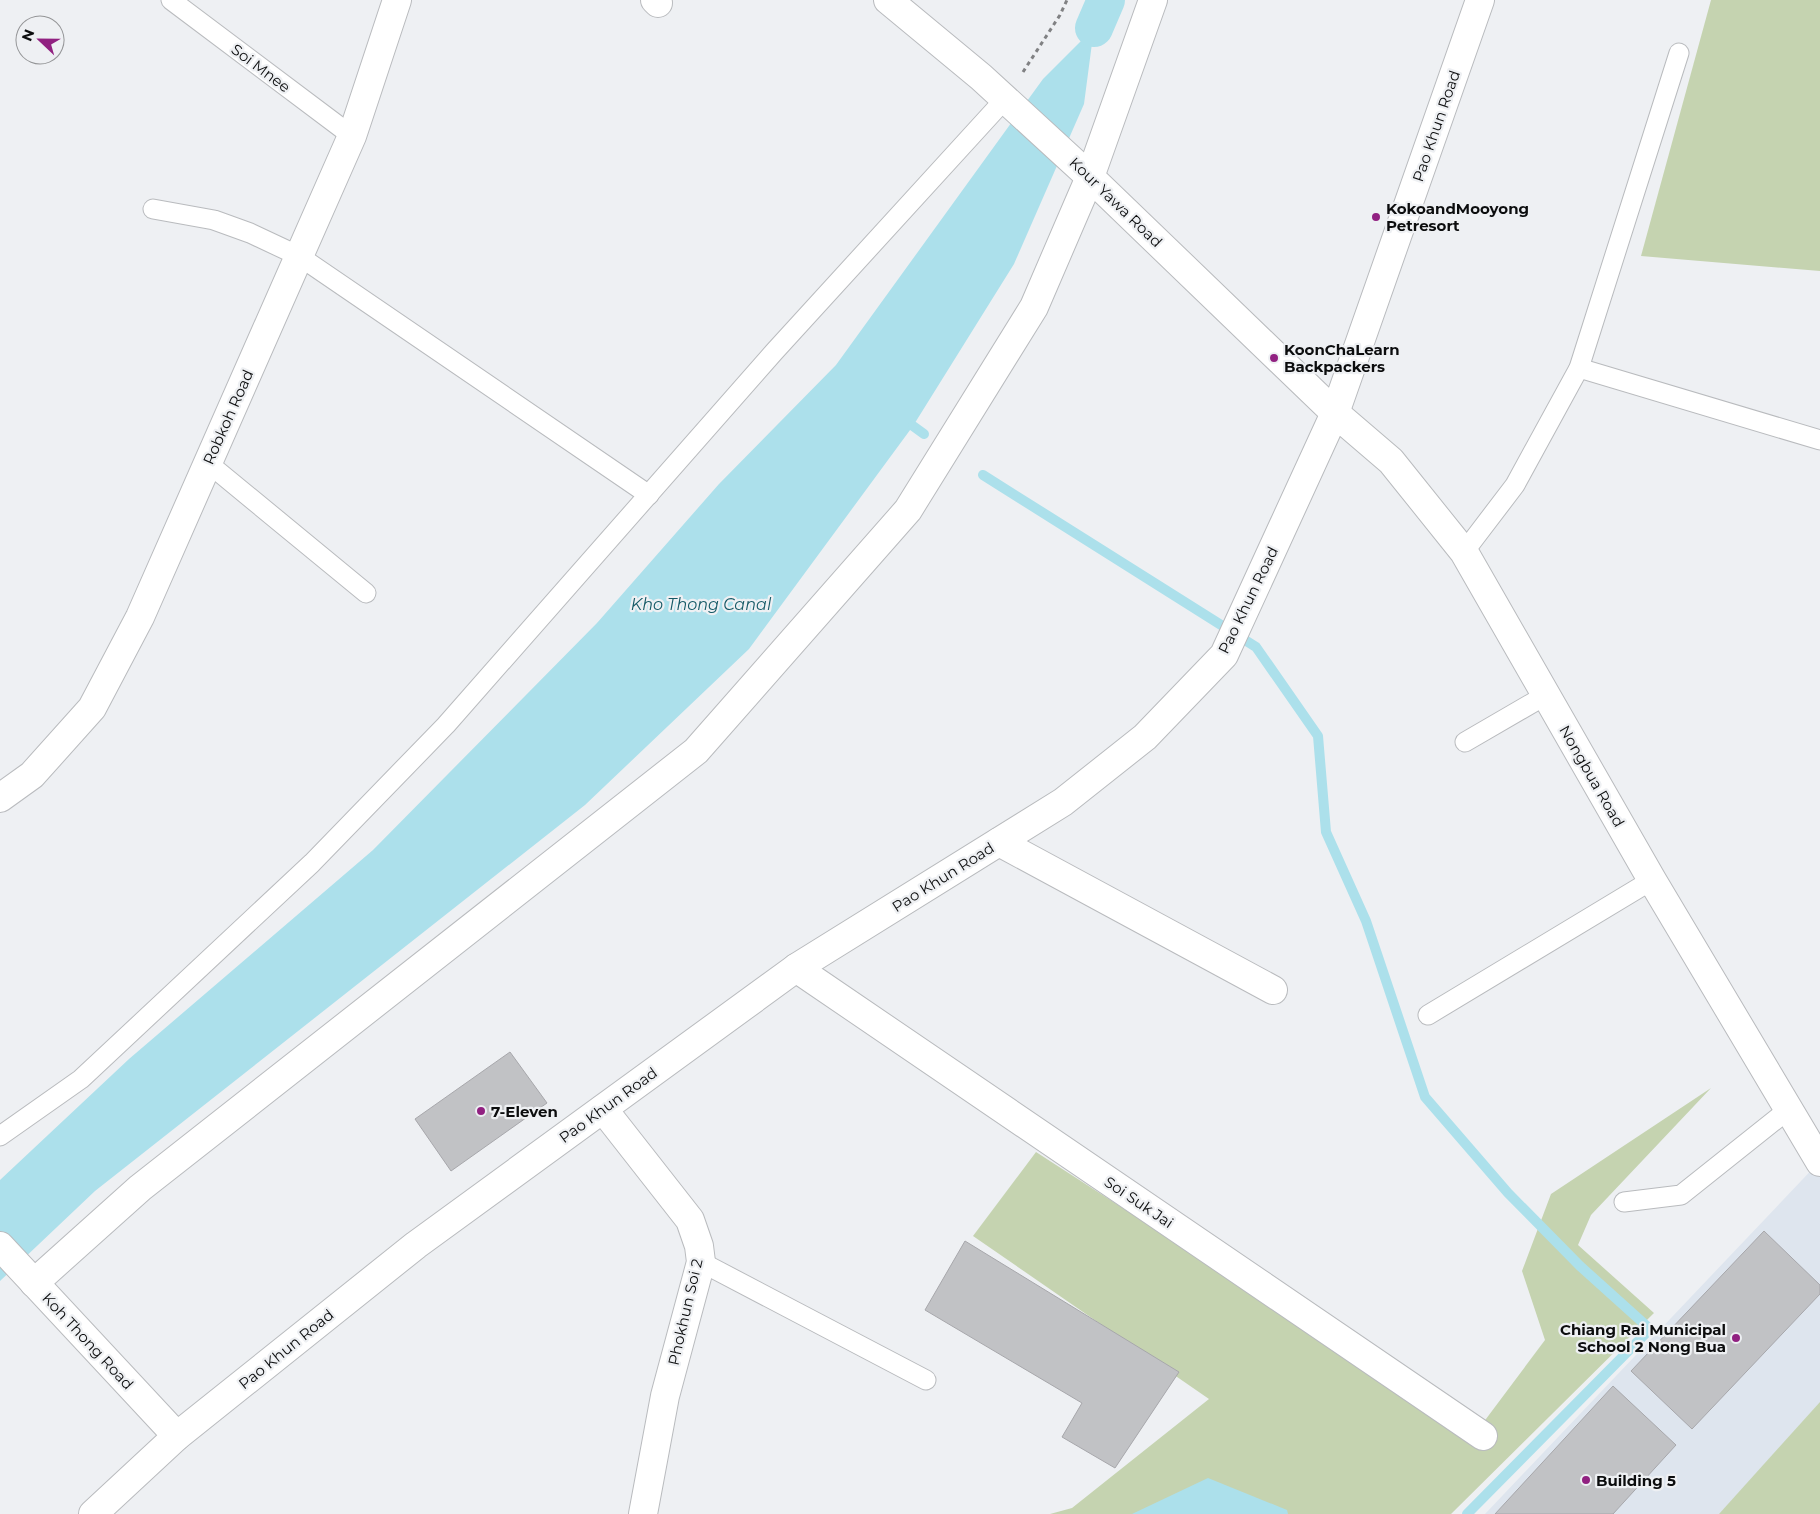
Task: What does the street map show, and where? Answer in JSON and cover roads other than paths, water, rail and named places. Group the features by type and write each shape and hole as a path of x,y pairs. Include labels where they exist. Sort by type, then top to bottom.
{"street":[{"name":"Robkoh Road","path":"0,798 32,775 92,708 140,617 352,136 397,0"},
{"name":"Kour Yawa Road","path":"888,0 1005,99 1090,177 1335,413"},
{"path":"28,1277 696,751 908,510 1034,308 1090,177 1153,0"},
{"name":"Pao Khun Road","path":"93,1514 177,1436 416,1245 796,968 1063,802 1145,737 1224,655 1335,413 1480,0"},
{"name":"Nongbua Road","path":"1335,413 1391,461 1464,552 1652,880 1820,1162"},
{"path":"999,842 1273,990"},
{"name":"Soi Suk Jai","path":"796,968 1483,1436"},
{"name":"Phokhun Soi 2","path":"603,1109 690,1220 699,1246 701,1262 665,1396 643,1514"},
{"name":"Koh Thong Road","path":"0,1246 177,1436"}],"lane":[{"name":"Soi Mnee","path":"171,0 352,136"},
{"path":"1464,552 1515,485 1578,368 1679,53"},
{"path":"0,1136 80,1079 312,863 446,726 781,345 1005,99"},
{"path":"153,209 214,220 250,233 299,256 649,495"},
{"path":"1578,368 1820,440"},
{"path":"208,462 366,592"},
{"path":"1466,742 1546,695"},
{"path":"1428,1015 1652,880"},
{"path":"1624,1202 1681,1195 1789,1109"},
{"path":"701,1262 926,1380"}],"water":[{"name":"Kho Thong Canal","path":"1094,28 1084,104 1014,264 913,426 749,649 585,805 95,1191 0,1281 0,1180 129,1059 373,850 597,623 719,484 836,365 1043,79"},
{"path":"1208,1478 1287,1510 1288,1514 1132,1514"}],"waterway":[{"name":"Kho Thong Canal","path":"1094,28 1106,0"},
{"path":"913,426 924,434"},
{"path":"983,475 1256,647 1318,736 1326,832 1366,921 1425,1097 1508,1193 1580,1266 1650,1329 1467,1514"}],"place":[{"name":"KokoandMooyong Petresort","path":"1376,217"},
{"name":"KoonChaLearn Backpackers","path":"1274,358"},
{"name":"7-Eleven","path":"481,1111"},
{"name":"Chiang Rai Municipal School 2 Nong Bua","path":"1736,1338"},
{"name":"Building 5","path":"1586,1480"}]}
